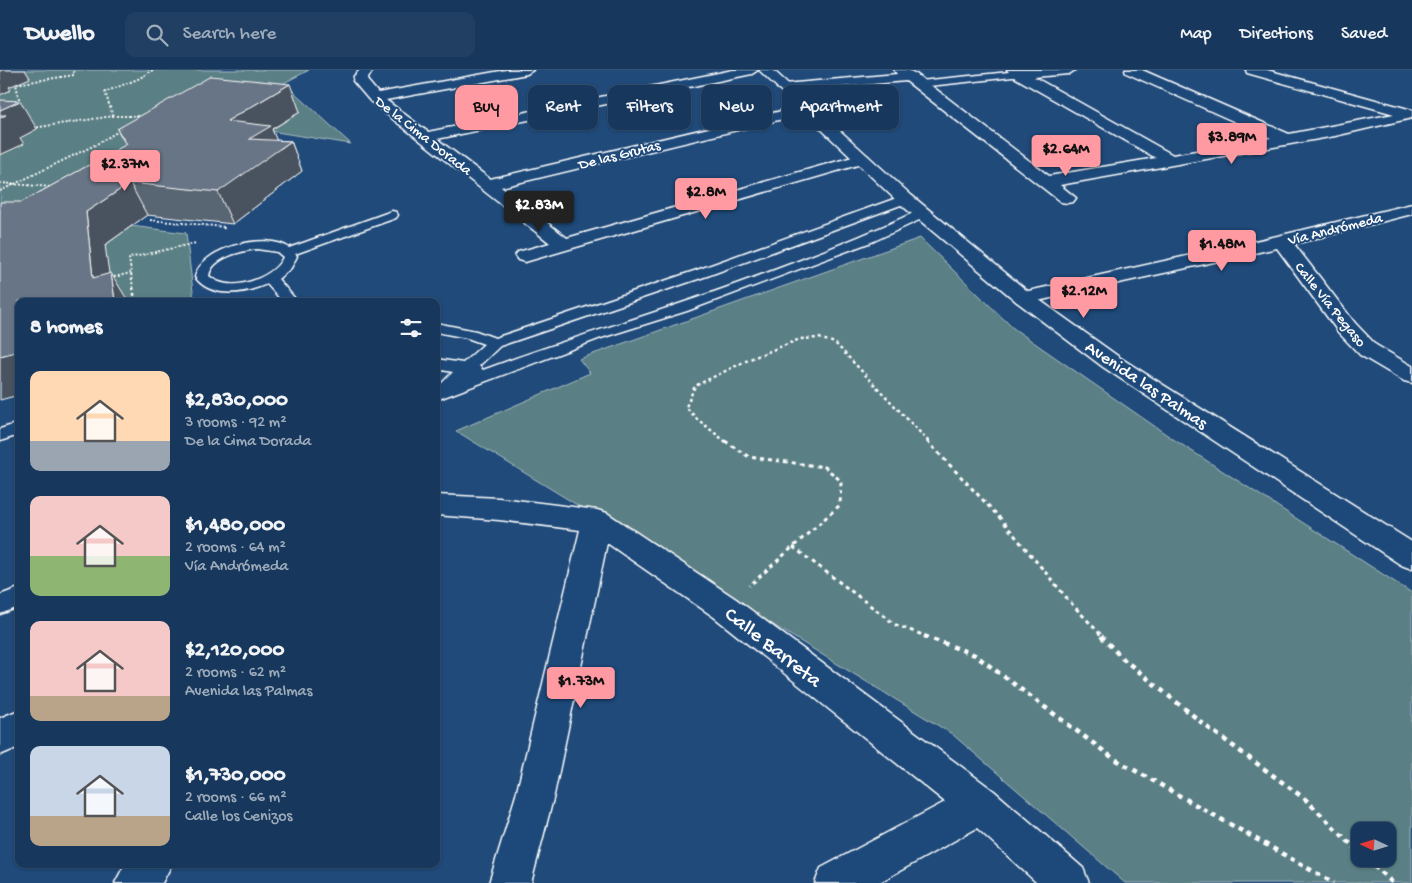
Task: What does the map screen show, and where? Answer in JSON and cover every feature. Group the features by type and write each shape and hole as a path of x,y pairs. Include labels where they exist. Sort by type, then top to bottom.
{"street":[{"name":"De la Cima Dorada","path":"367,70 361,76 360,81 375,98 562,244"},
{"path":"375,98 527,70"},
{"path":"424,138 752,70"},
{"name":"Avenida las Palmas","path":"765,70 782,86"},
{"path":"1016,72 1069,70"},
{"path":"1131,70 1287,139"},
{"path":"1252,70 1412,114"},
{"path":"1016,72 1171,160"},
{"path":"810,85 907,74 1067,198"},
{"path":"1375,103 1412,100"},
{"name":"De las Grutas","path":"488,185 782,114"},
{"path":"1046,182 1335,131 1412,114"},
{"name":"Avenida las Palmas","path":"831,130 905,199 924,212 1024,298 1111,362 1412,557"},
{"path":"1335,131 1363,142"},
{"path":"1249,146 1276,159"},
{"path":"525,256 862,159"},
{"path":"1154,163 1179,176"},
{"name":"Vía Andrómeda","path":"1024,298 1282,241 1412,209"},
{"name":"Calle Vía Pegaso","path":"1282,241 1347,328 1368,350 1412,376"},
{"name":"Calle Barreta","path":"440,505 499,509 597,521 725,608 980,805 1068,883"},
{"path":"510,883 536,796 597,521"},
{"path":"0,738 15,729"},
{"path":"836,883 980,805"},
{"path":"136,883 148,868"}],"lane":[{"path":"907,74 1016,72"},
{"path":"440,392 495,343 737,261 905,199"},
{"path":"440,394 596,335 682,308 841,248 924,212"},
{"path":"289,252 291,258 289,265 270,278 249,285 222,292 206,282 202,277 202,270 217,257 243,247 271,246 289,252 392,215"},
{"path":"270,278 287,298"},
{"path":"578,315 596,335"},
{"path":"440,328 471,334 495,343"},
{"path":"440,365 491,373"},
{"path":"0,435 15,430"},
{"path":"0,605 15,599"}],"path":[{"path":"21,111 16,84 74,75 72,70"},
{"path":"114,116 105,92 138,79 153,70"},
{"path":"25,129 114,116 150,116"},
{"path":"137,121 145,116"},
{"path":"0,191 95,145 128,126"},
{"path":"0,183 51,187 42,191"},
{"path":"150,220 225,227 218,232"},
{"path":"135,298 129,258 205,241"},
{"path":"102,280 131,273"},
{"path":"111,285 112,278"},
{"path":"725,608 840,505 841,480 824,468 749,457 717,435 686,407 695,386 750,360 800,339 819,338 834,343 1000,518 1070,603 1122,658 1206,726 1305,799 1351,844"},
{"path":"793,547 896,625 975,655 1114,758 1334,883"},
{"path":"1376,868 1393,883"}],"green space":[{"path":"0,70 309,70 284,83 351,144 270,131 299,112 0,244"},
{"path":"131,226 186,233 194,298 15,298 0,287 105,245"},
{"path":"920,238 1013,328 1173,439 1412,593 1412,883 1125,883 952,734 456,431 590,373 579,359"}],"building":[{"path":"211,76 290,84 227,121 271,126 249,139 291,141 218,192 130,183 86,212 93,278 111,273 115,298 15,298 15,352 0,356 0,202 22,202 127,144 117,129"},
{"path":"0,100 20,101 0,110"}]}
